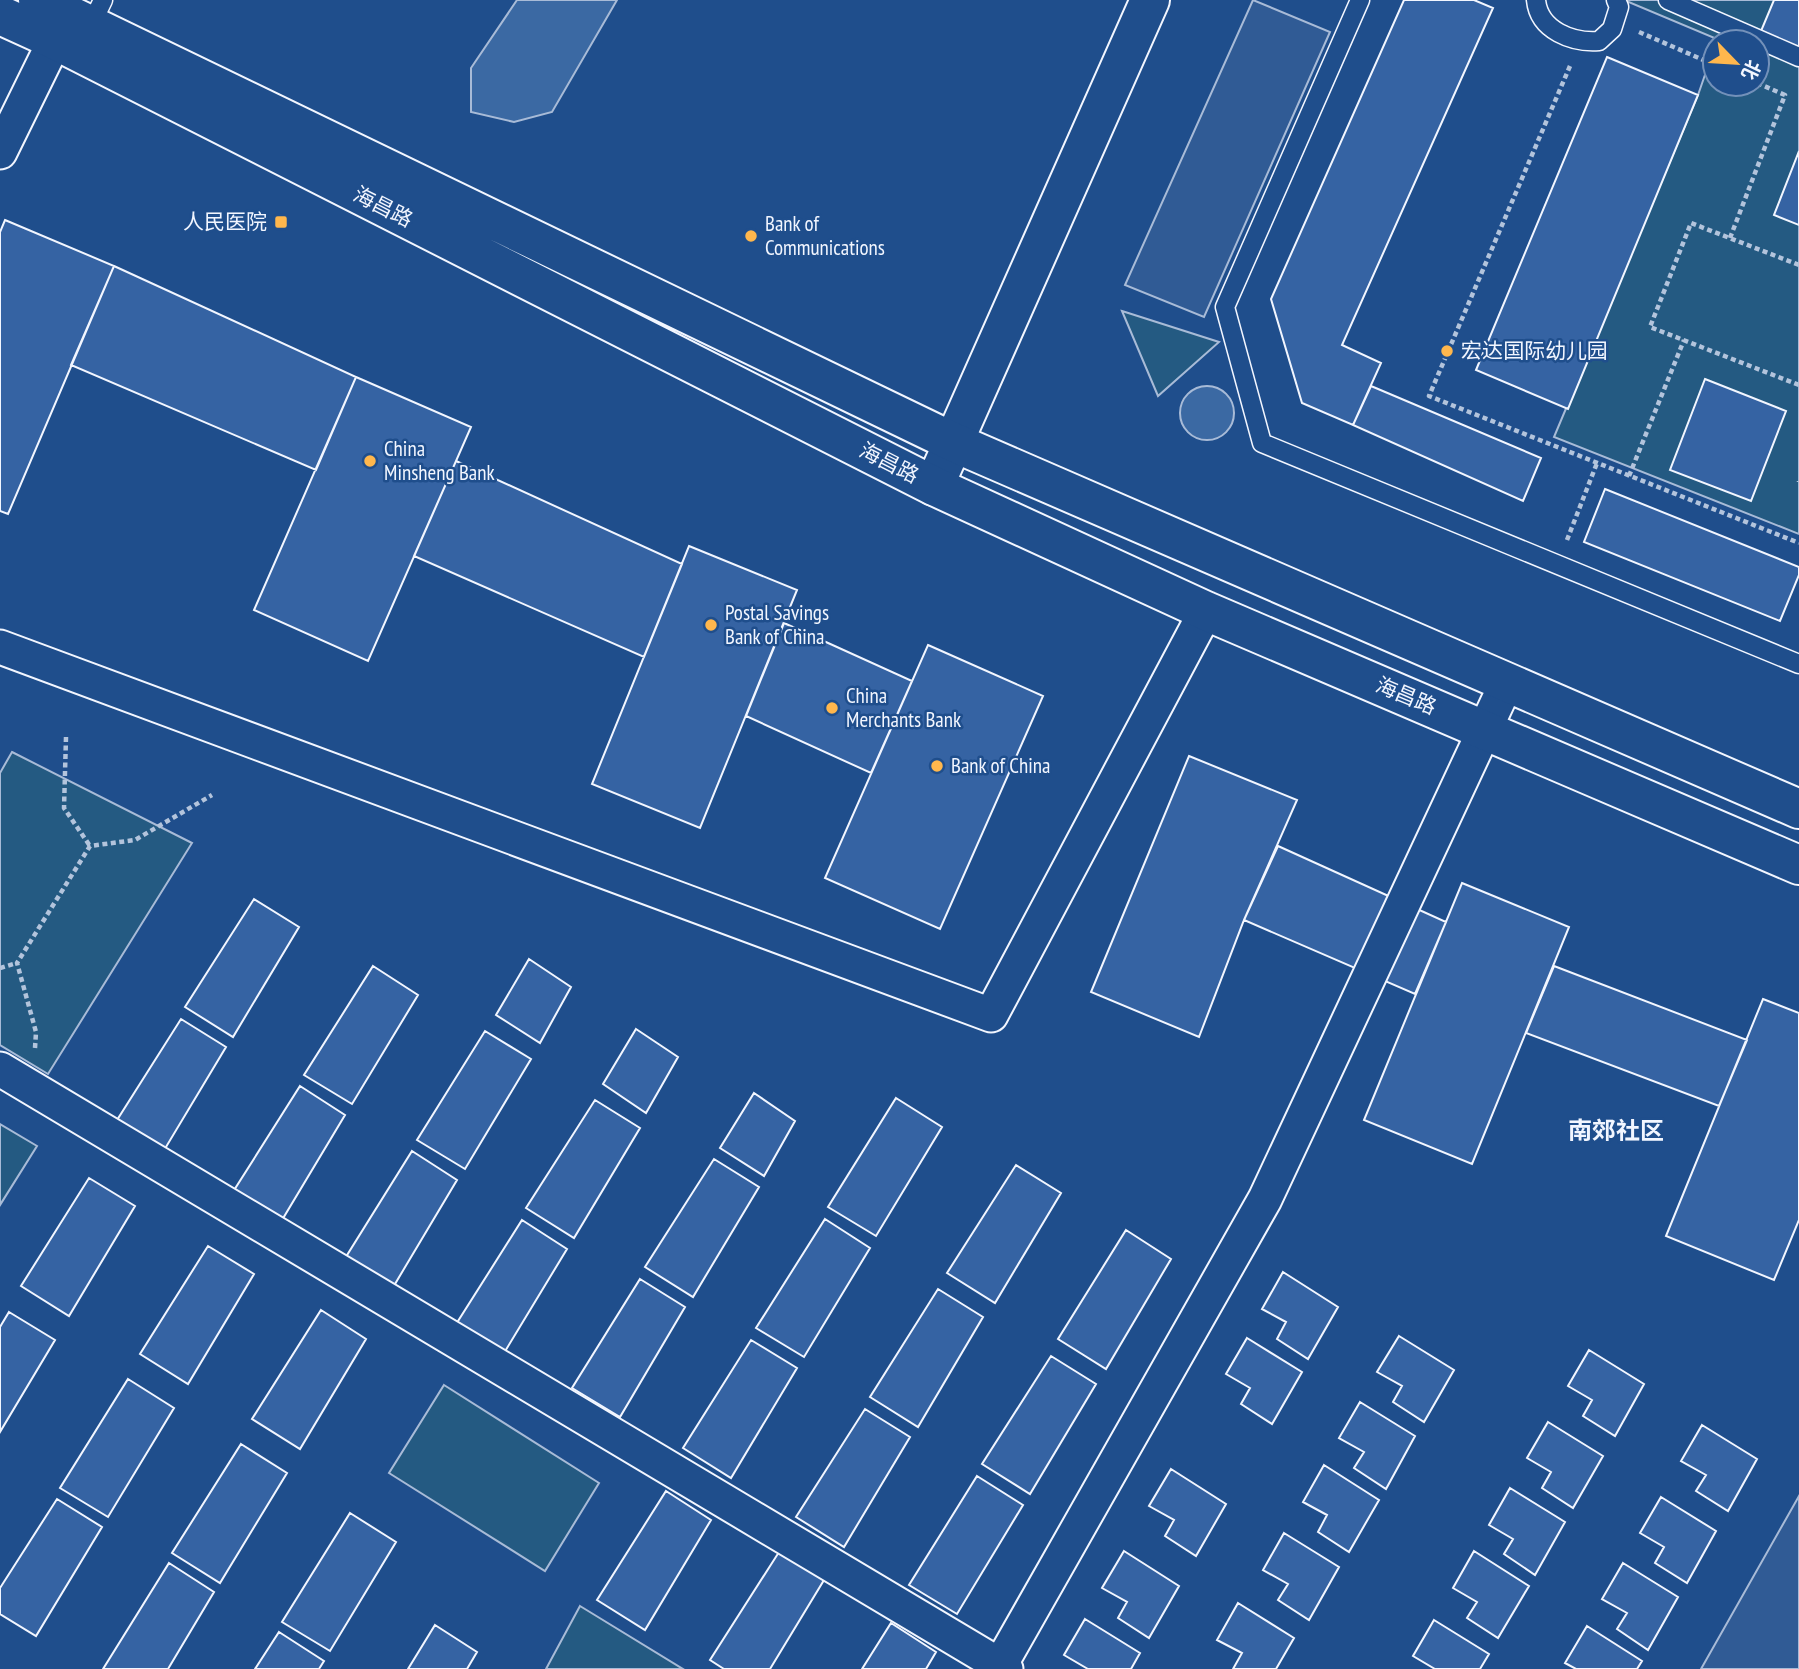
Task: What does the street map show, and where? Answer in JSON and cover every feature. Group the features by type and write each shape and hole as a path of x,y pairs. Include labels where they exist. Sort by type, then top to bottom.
{"main road":[{"name":"海昌路","path":"38,0 97,13 953,442 1799,809"},
{"path":"934,486 1150,0"},
{"name":"海昌路","path":"0,15 55,40 934,486 1206,611 1799,865"}],"street":[{"path":"0,152 55,40"},
{"path":"0,647 991,1015 1206,611"},
{"path":"0,1069 1001,1668 1265,1199 1507,682"}],"lane":[{"path":"1360,0 1226,307 1262,443 1799,664"},
{"path":"1536,0 1544,21 1560,34 1580,42 1599,41 1614,22 1619,7 1616,0"},
{"path":"1668,0 1799,57"}],"path":[{"path":"1614,22 1701,59"},
{"path":"1580,42 1429,396 1799,543"},
{"path":"1730,238 1785,95 1771,89"},
{"path":"1799,265 1691,223 1650,327 1799,385"},
{"path":"1629,476 1685,340"},
{"path":"1558,564 1597,463"},
{"path":"66,737 64,808 90,846"},
{"path":"90,846 135,840 212,795"},
{"path":"0,968 17,962 90,846"},
{"path":"17,962 36,1032 33,1089"}],"shaded area":[{"path":"517,0 617,0 552,112 514,122 471,112 471,68"},
{"path":"1253,0 1330,32 1204,317 1125,285"},
{"path":"1624,0 1799,0 1799,534 1554,437 1701,86 1701,98 1771,98 1771,28 1701,28 1701,32"},
{"path":"1122,311 1219,342 1158,396"},
{"path":"1207,386 1226,394 1234,413 1226,432 1207,440 1188,432 1180,413 1188,394"},
{"path":"12,752 192,843 48,1074 0,1045 0,773"},
{"path":"0,1124 37,1146 0,1205"},
{"path":"444,1385 599,1483 545,1571 389,1473"},
{"path":"1799,1496 1799,1669 1701,1669"},
{"path":"580,1606 683,1669 546,1669"}],"building":[{"path":"1404,0 1474,0 1493,8 1342,345 1381,363 1353,425 1302,403 1271,299"},
{"path":"1774,0 1799,0 1799,48 1771,35 1771,28 1762,28"},
{"path":"1607,57 1698,95 1568,409 1476,370"},
{"path":"1799,151 1799,225 1774,215"},
{"path":"5,220 114,266 8,514 0,511 0,232"},
{"path":"114,266 356,377 316,470 71,365"},
{"path":"356,377 471,427 368,661 254,610"},
{"path":"1705,379 1786,411 1751,501 1670,470"},
{"path":"1371,386 1541,458 1523,501 1353,425"},
{"path":"456,461 682,564 644,657 414,556"},
{"path":"1605,489 1799,567 1799,575 1780,621 1584,542"},
{"path":"689,546 797,590 700,828 592,784"},
{"path":"784,623 912,681 871,773 746,716"},
{"path":"928,645 1043,696 940,929 825,878"},
{"path":"1189,756 1297,800 1244,920 1199,1037 1091,992"},
{"path":"1278,846 1446,922 1415,994 1244,920"},
{"path":"1462,883 1569,927 1472,1164 1364,1120"},
{"path":"254,899 299,927 233,1037 185,1007"},
{"path":"529,959 571,987 540,1043 496,1015"},
{"path":"373,966 418,995 352,1104 304,1075"},
{"path":"1554,966 1747,1040 1719,1106 1526,1033"},
{"path":"1763,999 1799,1013 1799,1220 1774,1280 1666,1236"},
{"path":"181,1019 226,1047 160,1157 112,1128"},
{"path":"636,1029 678,1057 646,1113 603,1084"},
{"path":"485,1031 531,1059 465,1169 417,1140"},
{"path":"300,1086 345,1115 279,1225 231,1195"},
{"path":"754,1093 795,1121 764,1176 720,1148"},
{"path":"896,1098 942,1127 876,1236 828,1207"},
{"path":"595,1100 640,1128 574,1238 526,1208"},
{"path":"412,1151 457,1180 392,1289 344,1260"},
{"path":"714,1159 759,1187 693,1297 645,1267"},
{"path":"1016,1165 1061,1193 995,1303 947,1273"},
{"path":"89,1178 135,1206 69,1316 21,1286"},
{"path":"825,1219 870,1248 804,1357 756,1328"},
{"path":"522,1220 567,1249 501,1358 453,1329"},
{"path":"1126,1230 1171,1259 1106,1369 1058,1339"},
{"path":"208,1246 254,1274 188,1384 140,1354"},
{"path":"1283,1272 1338,1307 1308,1359 1277,1339 1286,1322 1262,1309"},
{"path":"640,1279 685,1307 620,1417 572,1388"},
{"path":"938,1289 983,1317 918,1427 870,1397"},
{"path":"321,1310 366,1339 300,1449 252,1419"},
{"path":"9,1312 55,1340 0,1432 0,1327"},
{"path":"1399,1336 1454,1370 1424,1422 1393,1402 1402,1386 1377,1372"},
{"path":"1247,1338 1302,1372 1272,1424 1241,1404 1250,1388 1226,1374"},
{"path":"751,1340 797,1368 731,1478 683,1448"},
{"path":"1589,1350 1644,1384 1615,1436 1583,1416 1592,1400 1568,1386"},
{"path":"1051,1356 1096,1384 1030,1494 982,1464"},
{"path":"128,1379 174,1408 108,1517 60,1488"},
{"path":"1360,1402 1415,1436 1386,1489 1354,1468 1364,1452 1339,1438"},
{"path":"865,1409 910,1437 844,1547 796,1517"},
{"path":"1548,1422 1603,1456 1573,1508 1542,1488 1551,1472 1527,1458"},
{"path":"1702,1425 1757,1459 1728,1511 1696,1491 1706,1475 1681,1461"},
{"path":"241,1444 287,1473 220,1583 172,1553"},
{"path":"1324,1465 1379,1500 1349,1552 1318,1532 1327,1515 1303,1502"},
{"path":"1171,1469 1226,1504 1196,1556 1165,1536 1174,1520 1149,1506"},
{"path":"977,1476 1023,1505 957,1614 909,1585"},
{"path":"1510,1488 1565,1522 1535,1575 1504,1554 1513,1539 1489,1525"},
{"path":"666,1491 711,1520 645,1630 597,1600"},
{"path":"1661,1497 1716,1531 1687,1583 1655,1563 1664,1547 1640,1533"},
{"path":"57,1499 102,1527 36,1636 0,1614 0,1588"},
{"path":"350,1513 396,1542 330,1651 282,1622"},
{"path":"1284,1533 1339,1567 1309,1620 1278,1600 1288,1584 1263,1570"},
{"path":"1124,1551 1179,1586 1149,1638 1118,1618 1127,1602 1102,1588"},
{"path":"1474,1551 1529,1586 1498,1638 1467,1618 1477,1602 1453,1588"},
{"path":"779,1552 824,1580 770,1669 724,1669 710,1660"},
{"path":"169,1563 214,1592 168,1669 103,1669"},
{"path":"1623,1563 1678,1597 1648,1650 1617,1629 1627,1613 1602,1599"},
{"path":"1238,1603 1294,1638 1276,1669 1233,1669 1242,1653 1217,1640"},
{"path":"1085,1619 1140,1653 1131,1669 1088,1669 1064,1655"},
{"path":"1434,1620 1489,1654 1480,1669 1435,1669 1413,1656"},
{"path":"891,1623 936,1652 926,1669 862,1669"},
{"path":"435,1625 477,1652 467,1669 408,1669"},
{"path":"1587,1626 1642,1661 1637,1669 1576,1669 1565,1663"},
{"path":"279,1632 324,1661 319,1669 255,1669"}],"place":[{"name":"人民医院","path":"281,222"},
{"name":"Bank of Communications","path":"751,236"},
{"name":"宏达国际幼儿园","path":"1447,351"},
{"name":"China Minsheng Bank","path":"370,461"},
{"name":"Postal Savings Bank of China","path":"711,625"},
{"name":"China Merchants Bank","path":"832,708"},
{"name":"Bank of China","path":"937,766"}],"district":[{"name":"南郊社区","path":"1616,1131"}]}
